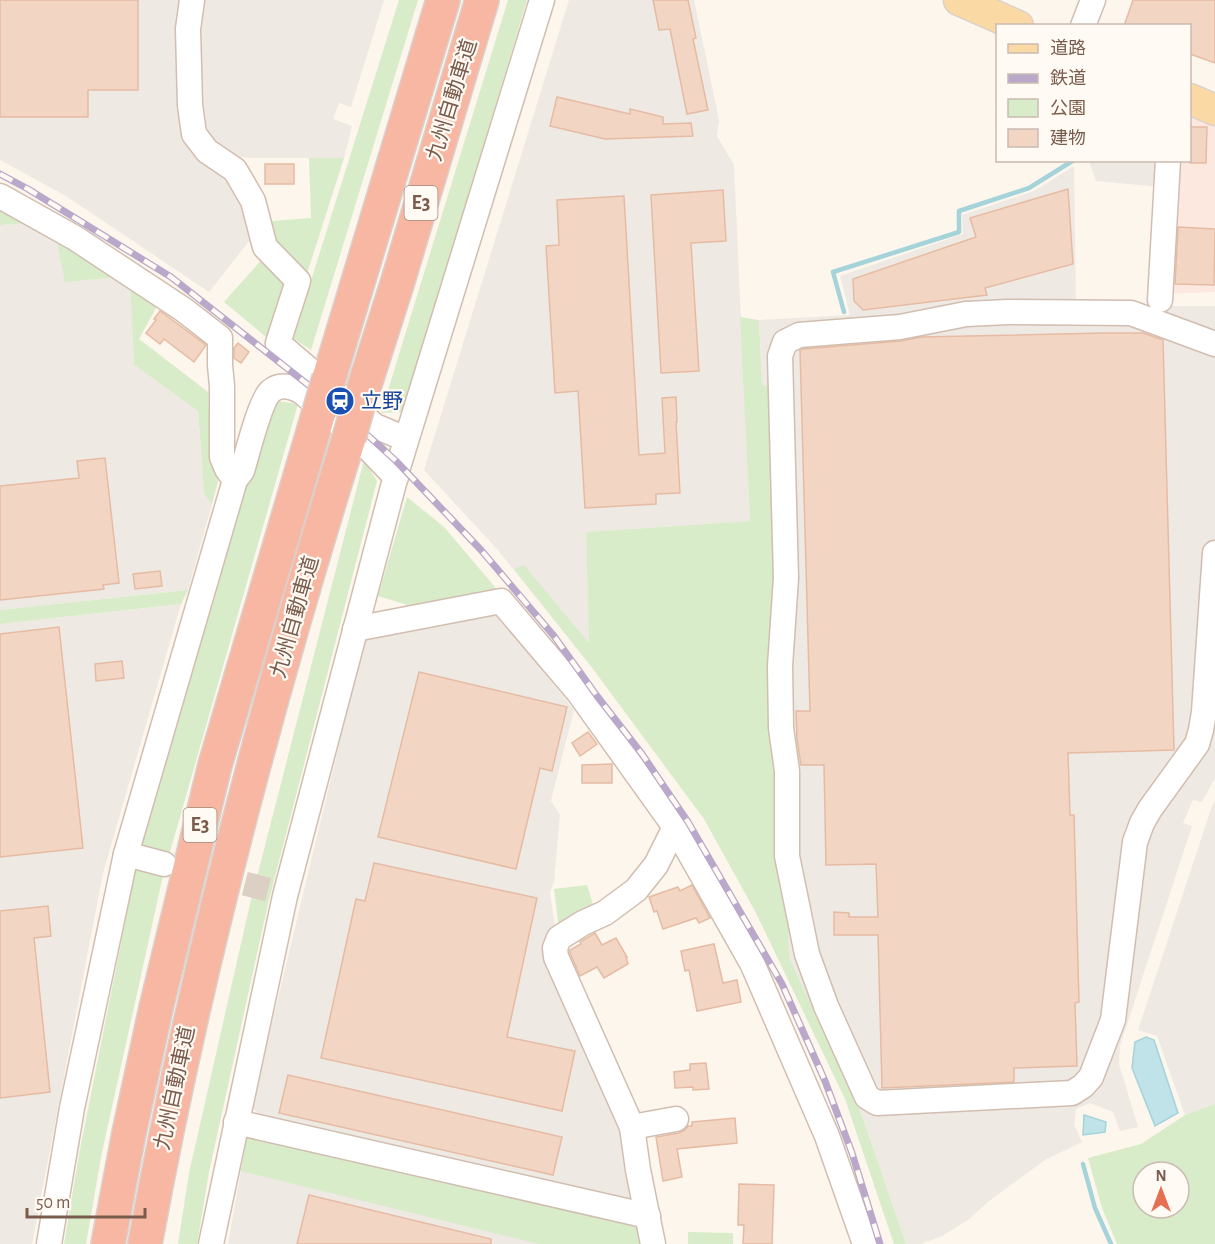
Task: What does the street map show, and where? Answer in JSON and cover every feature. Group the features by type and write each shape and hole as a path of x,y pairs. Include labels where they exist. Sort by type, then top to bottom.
{"highway":[{"name":"九州自動車道","path":"108,1244 154,1019 215,765 443,0"},
{"name":"九州自動車道","path":"145,1244 169,1115 194,1001 252,772 312,559 482,0"}],"main road":[{"path":"958,0 1013,24"},
{"path":"1191,99 1215,110"}],"street":[{"path":"192,0 188,29 190,105 194,134 207,151 235,170 253,201 265,247 298,281 278,343 375,426 406,439"},
{"path":"211,1244 278,893 355,629 406,439 542,0"},
{"path":"1084,24 1093,0"},
{"path":"1160,300 1168,162"},
{"path":"0,196 75,238 184,310 220,338 222,457 235,480"},
{"path":"1215,344 1131,313 1058,312 966,314 900,327 799,335 785,342 780,356 786,578 780,666 782,729 787,771 787,856 807,954 826,1006 867,1097 871,1101 877,1103 1072,1093 1091,1077 1113,1020 1135,842 1150,809 1197,744 1201,730 1215,553"},
{"path":"49,1244 72,1108 126,854 235,480 242,471 263,403 271,391 280,386 293,387 302,392 368,448 396,477"},
{"path":"355,629 501,601 579,693 675,827 752,963 827,1136 865,1244"},
{"path":"653,1244 632,1127 556,957 555,948 559,938 605,913 636,890 656,865 675,827"},
{"path":"126,854 164,864"},
{"path":"632,1127 676,1119"},
{"path":"236,1122 648,1216"}],"shaded area":[{"path":"0,0 188,0 184,116 233,178 250,240 209,292 66,196 0,160"},
{"path":"199,0 384,0 351,107 339,103 333,119 352,126 344,158 231,156 213,144 200,129"},
{"path":"569,0 694,0 719,120 717,136 734,165 750,521 586,532 590,665 497,549 424,470"},
{"path":"1191,115 1215,127 1215,292 1163,294 1172,162 1191,162"},
{"path":"1089,162 1164,162 1162,187 1096,181"},
{"path":"1074,166 1076,306 1215,306 1215,778 1202,802 1193,800 1183,823 1192,826 1120,1046 1119,1064 1138,1127 1120,1131 1113,1112 1090,1103 1076,1109 1074,1125 1082,1142 1045,1160 989,1201 968,1220 942,1236 921,1244 906,1244 862,1116 789,957 772,387 762,385 759,320 850,315 840,276 963,234 962,215 1034,191"},
{"path":"31,223 130,285 134,365 198,411 204,492 212,504 188,590 0,610 0,225"},
{"path":"181,604 103,873 32,1244 0,1244 0,624"},
{"path":"495,612 574,710 551,801 560,815 554,882 550,893 556,933 624,1130 635,1189 629,1200 260,1117 252,1106 365,637"},
{"path":"1215,800 1215,1104 1185,1115 1157,1036 1138,1030"},
{"path":"247,1136 647,1244 228,1244"}],"green space":[{"path":"399,0 418,0 311,350 293,338"},
{"path":"508,0 527,0 404,412 381,413"},
{"path":"309,158 344,158 305,280 271,341 224,302 273,247 272,221 311,218"},
{"path":"0,208 31,223 0,225"},
{"path":"57,241 118,277 65,282"},
{"path":"130,285 157,306 139,339 208,392 211,464 218,481 212,504 204,493 198,411 134,365"},
{"path":"740,317 759,320 762,385 773,387 789,957 862,1116 906,1244 894,1244 845,1099 756,913 704,819 590,665 514,569 524,565 589,643 586,532 750,521"},
{"path":"270,400 298,404 162,880 101,1157 86,1244 64,1244 80,1149 141,843"},
{"path":"364,460 377,481 268,904 209,1172 197,1244 178,1244 189,1173 250,904"},
{"path":"407,497 444,527 500,593 417,608 378,596"},
{"path":"188,590 181,604 0,624 0,610"},
{"path":"587,885 595,911 559,929 554,889"},
{"path":"1215,1104 1215,1244 1117,1244 1102,1208 1088,1158 1141,1144 1185,1115"},
{"path":"247,1136 634,1223 644,1232 647,1244 539,1244 241,1171"},
{"path":"688,1232 733,1233 733,1244 688,1244"}],"water":[{"path":"1146,1037 1154,1040 1178,1113 1155,1126 1132,1068 1135,1042"},
{"path":"1084,1115 1106,1122 1105,1132 1083,1135"}],"building":[{"path":"0,0 138,0 138,90 88,90 88,117 0,117"},
{"path":"653,0 688,0 696,38 693,39 708,110 687,114 670,29 659,30"},
{"path":"1133,0 1215,0 1215,63 1191,54 1191,24 1125,24"},
{"path":"557,97 630,114 630,109 663,117 663,124 691,123 693,136 605,139 550,126"},
{"path":"1191,127 1207,127 1206,163 1190,163"},
{"path":"265,164 294,164 294,184 265,184"},
{"path":"1068,189 1073,264 985,288 987,295 863,310 854,301 853,279 976,237 970,218"},
{"path":"723,190 726,241 691,243 699,371 661,373 651,195"},
{"path":"624,196 639,455 665,453 662,398 676,397 680,493 656,494 656,504 585,508 578,391 555,393 546,246 559,245 557,200"},
{"path":"1178,227 1215,229 1214,285 1175,284"},
{"path":"160,311 206,345 194,362 164,339 160,344 146,333"},
{"path":"1143,333 1163,340 1174,750 1068,753 1070,815 1074,815 1079,1002 1075,1003 1077,1066 1014,1068 1014,1082 882,1088 878,935 834,935 834,912 849,913 849,917 878,917 876,864 826,865 824,765 801,765 797,739 796,711 810,711 800,350 901,341 921,337"},
{"path":"238,343 249,352 241,363 234,358 234,348"},
{"path":"105,458 119,583 103,585 104,589 0,600 0,486 79,478 77,461"},
{"path":"160,571 162,586 135,589 133,574"},
{"path":"59,627 83,848 0,857 0,634"},
{"path":"122,661 124,678 96,681 95,664"},
{"path":"419,672 567,707 552,771 540,768 516,869 378,837"},
{"path":"588,732 597,744 580,756 572,743"},
{"path":"612,764 612,783 582,783 582,765"},
{"path":"374,863 537,898 507,1037 575,1051 562,1111 321,1058 356,899 365,901"},
{"path":"692,885 710,918 699,923 696,918 663,929 649,897 678,887 680,891"},
{"path":"48,906 51,936 34,938 50,1092 0,1098 0,911"},
{"path":"595,933 602,945 616,938 627,957 628,964 604,978 597,967 580,976 570,953 570,950 581,944 580,942"},
{"path":"714,944 723,983 737,980 741,1002 697,1011 689,970 685,971 681,951"},
{"path":"706,1063 709,1089 675,1088 674,1072 690,1070 690,1064"},
{"path":"288,1075 562,1137 553,1175 279,1113"},
{"path":"735,1118 737,1143 677,1149 682,1177 663,1181 656,1137 679,1133 688,1126 692,1126 692,1122"},
{"path":"739,1184 774,1185 772,1244 743,1244 744,1225 738,1225"},
{"path":"309,1195 491,1239 491,1244 297,1244"}],"waterway":[{"path":"844,312 833,272 959,232 959,211 1029,188 1071,162"},
{"path":"1083,1164 1095,1208 1111,1244"}],"tunnel":[{"path":"175,866 270,890"}],"railway":[{"path":"0,174 171,277 339,409 396,461 481,550 554,636 642,754 688,822 782,984 825,1081 852,1153 880,1244"}],"place":[{"name":"立野","path":"340,401"}]}
